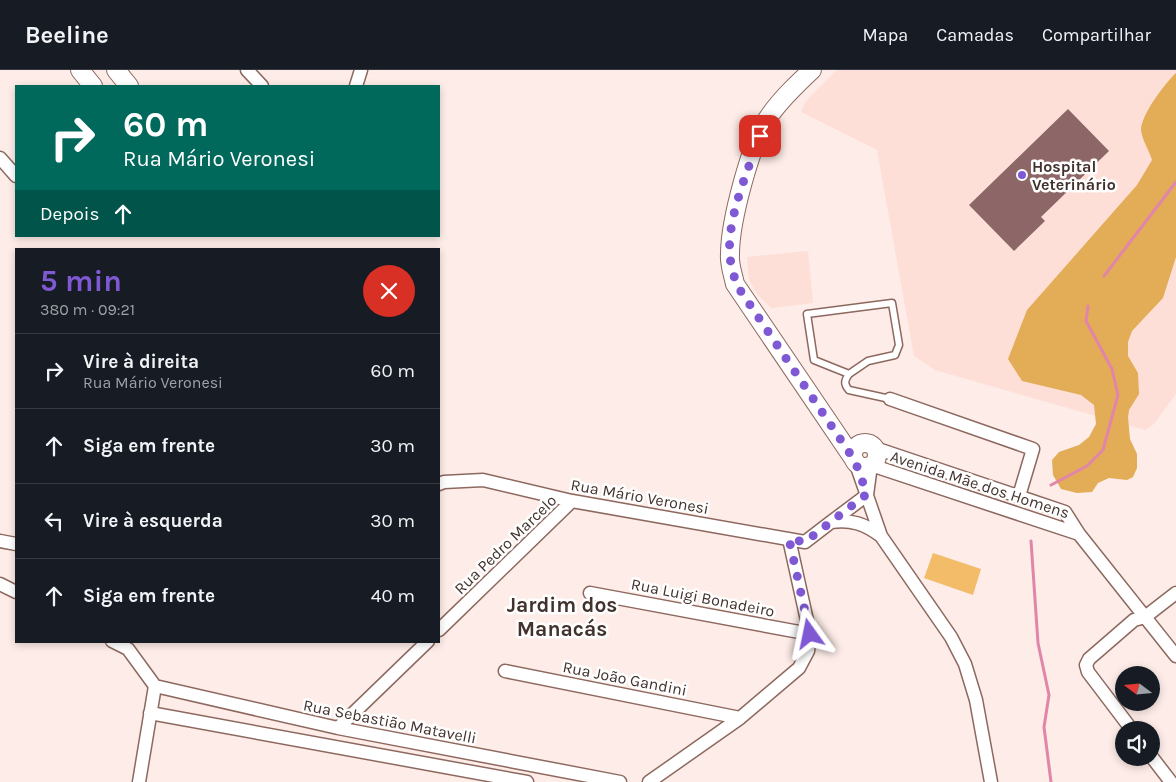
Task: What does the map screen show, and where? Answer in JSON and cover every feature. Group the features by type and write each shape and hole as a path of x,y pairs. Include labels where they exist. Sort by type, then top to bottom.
{"street":[{"path":"80,70 92,85"},
{"path":"116,70 128,85"},
{"path":"247,70 261,85"},
{"path":"356,85 361,70"},
{"path":"812,70 769,116 760,136 743,182 732,228 729,256 736,284 837,434 863,463"},
{"path":"0,158 15,175"},
{"path":"890,399 1033,449 1019,496"},
{"path":"837,434 868,446"},
{"path":"868,446 854,449 863,463 867,494 881,536 951,637 966,664 976,700 991,782"},
{"name":"Avenida Mãe dos Homens","path":"868,446 1065,512 1079,534 1176,656"},
{"name":"Avenida Mãe dos Homens","path":"863,463 1013,514 1079,534"},
{"name":"Rua Mário Veronesi","path":"440,484 482,480 572,501 805,542 867,494"},
{"name":"Rua Pedro Marcelo","path":"440,629 572,501"},
{"path":"831,522 855,522 868,526 881,536"},
{"path":"649,782 740,718 799,668 808,651 810,634 789,539"},
{"path":"0,541 15,544"},
{"path":"0,584 15,592"},
{"name":"Rua Luigi Bonadeiro","path":"590,593 810,634"},
{"path":"1125,721 1088,672 1086,665 1089,659 1134,620 1145,617 1176,593"},
{"path":"116,643 128,649 155,686 139,782"},
{"path":"338,728 426,643"},
{"name":"Rua João Gandini","path":"505,671 740,718"},
{"name":"Rua Sebastião Matavelli","path":"155,686 338,728 620,782"},
{"path":"150,713 527,782"},
{"path":"1159,766 1171,782"}],"lane":[{"path":"849,374 814,360 807,314 892,303 898,351 895,355 868,361 849,374 845,380 845,386 849,390 890,399"},
{"path":"1013,514 1019,496"}],"shaded area":[{"path":"837,70 1176,70 1176,394 1154,424 1145,430 935,370 914,356 877,150 801,112 805,102"},
{"path":"1176,73 1176,257 1163,298 1132,331 1128,342 1128,356 1138,373 1139,394 1129,410 1128,417 1130,439 1137,454 1137,468 1133,477 1127,480 1109,478 1098,483 1092,492 1077,493 1061,489 1053,475 1052,460 1059,452 1079,445 1089,437 1096,424 1094,405 1081,395 1022,381 1008,359 1027,310 1137,185 1152,160 1142,134 1142,124 1154,100"},
{"path":"808,251 813,303 771,308 756,293 749,279 747,257"},
{"path":"933,553 981,569 973,595 924,578"}],"building":[{"name":"Hospital Veterinário","path":"1068,109 1109,151 1041,217 1045,221 1014,251 969,205"}],"waterway":[{"path":"1104,276 1176,182"},
{"path":"1051,485 1087,466 1103,450 1118,395 1112,369 1086,321 1088,306"},
{"path":"1031,541 1038,643 1049,695 1044,727 1051,782"}],"place":[{"name":"Hospital Veterinário","path":"1022,175"}],"district":[{"name":"Jardim dos Manacás","path":"562,617"}],"route":[{"path":"760,136 743,182 732,228 729,256 736,284 855,461 867,494 805,542 789,539 810,634"}]}
